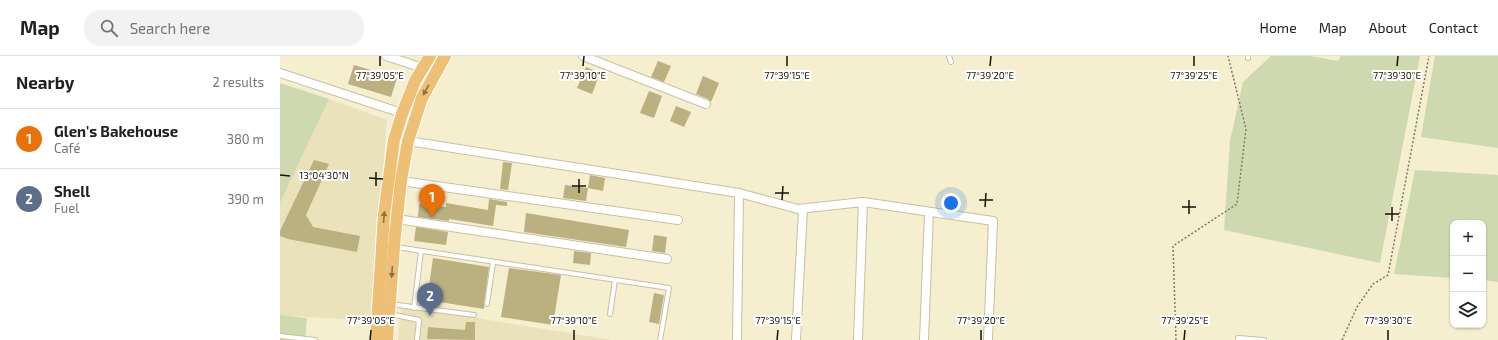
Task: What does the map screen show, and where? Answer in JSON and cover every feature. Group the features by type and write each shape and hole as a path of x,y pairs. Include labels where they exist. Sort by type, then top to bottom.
{"main road":[{"path":"387,340 390,309 390,239 394,140 415,81 430,56"},
{"path":"376,340 390,239 397,219 401,181 408,141 414,117 422,98 445,56"}],"street":[{"path":"386,56 423,68"},
{"path":"587,57 706,104"},
{"path":"280,73 414,117"},
{"path":"408,141 739,193 798,209 863,202 993,221 988,340"},
{"path":"401,181 678,220"},
{"path":"737,340 739,193"},
{"path":"858,340 863,202"},
{"path":"796,340 803,209"},
{"path":"924,340 929,212"},
{"path":"397,219 667,259"}],"lane":[{"path":"949,56 951,62"},
{"path":"390,239 422,251 669,288 660,340"},
{"path":"414,308 422,251"},
{"path":"487,304 493,262"},
{"path":"610,314 615,280"},
{"path":"390,309 414,308 474,315"},
{"path":"390,309 419,320 417,340"},
{"path":"280,336 315,340"},
{"path":"1238,340 1238,338 1264,340"}],"path":[{"path":"1176,340 1173,246 1237,204 1246,130 1228,56"},
{"path":"1342,340 1361,301 1373,284 1388,275 1429,56"}],"shaded area":[{"path":"329,99 387,120 371,321 280,315 280,203"},
{"path":"401,306 612,340 398,340"}],"green space":[{"path":"1271,56 1310,56 1338,61 1341,56 1420,56 1380,263 1224,230 1230,141 1243,82"},
{"path":"1435,56 1498,56 1498,148 1421,137"},
{"path":"280,83 329,99 280,203"},
{"path":"1415,170 1498,175 1498,282 1486,280 1486,220 1450,220 1450,278 1394,274"},
{"path":"280,315 307,318 305,340 280,340"}],"building":[{"path":"658,61 671,66 664,82 651,77"},
{"path":"354,65 397,78 391,97 348,84"},
{"path":"586,67 600,73 592,94 577,88"},
{"path":"703,76 719,83 711,102 708,99 696,94"},
{"path":"649,91 662,96 654,118 640,113"},
{"path":"676,106 691,112 684,127 670,121"},
{"path":"314,160 329,164 306,215 313,227 360,236 357,252 288,239 280,236 280,231"},
{"path":"503,162 512,163 508,190 500,189"},
{"path":"590,175 605,178 603,191 588,188"},
{"path":"565,185 588,188 586,201 563,198"},
{"path":"489,199 507,202 507,206 496,205 493,226 449,219 449,221 418,217 419,204 446,207 446,203 488,210"},
{"path":"526,213 629,230 626,247 524,232"},
{"path":"416,227 448,232 446,245 414,241"},
{"path":"654,235 667,237 665,253 652,251"},
{"path":"574,251 591,253 590,265 573,263"},
{"path":"433,258 489,267 484,309 427,300"},
{"path":"509,268 561,275 553,325 501,317"},
{"path":"654,293 664,295 659,324 649,322"},
{"path":"466,322 475,322 475,340 427,339 428,327 465,330"}],"place":[{"name":"Glen's Bakehouse","path":"432,217"},
{"name":"Shell","path":"430,316"}]}
